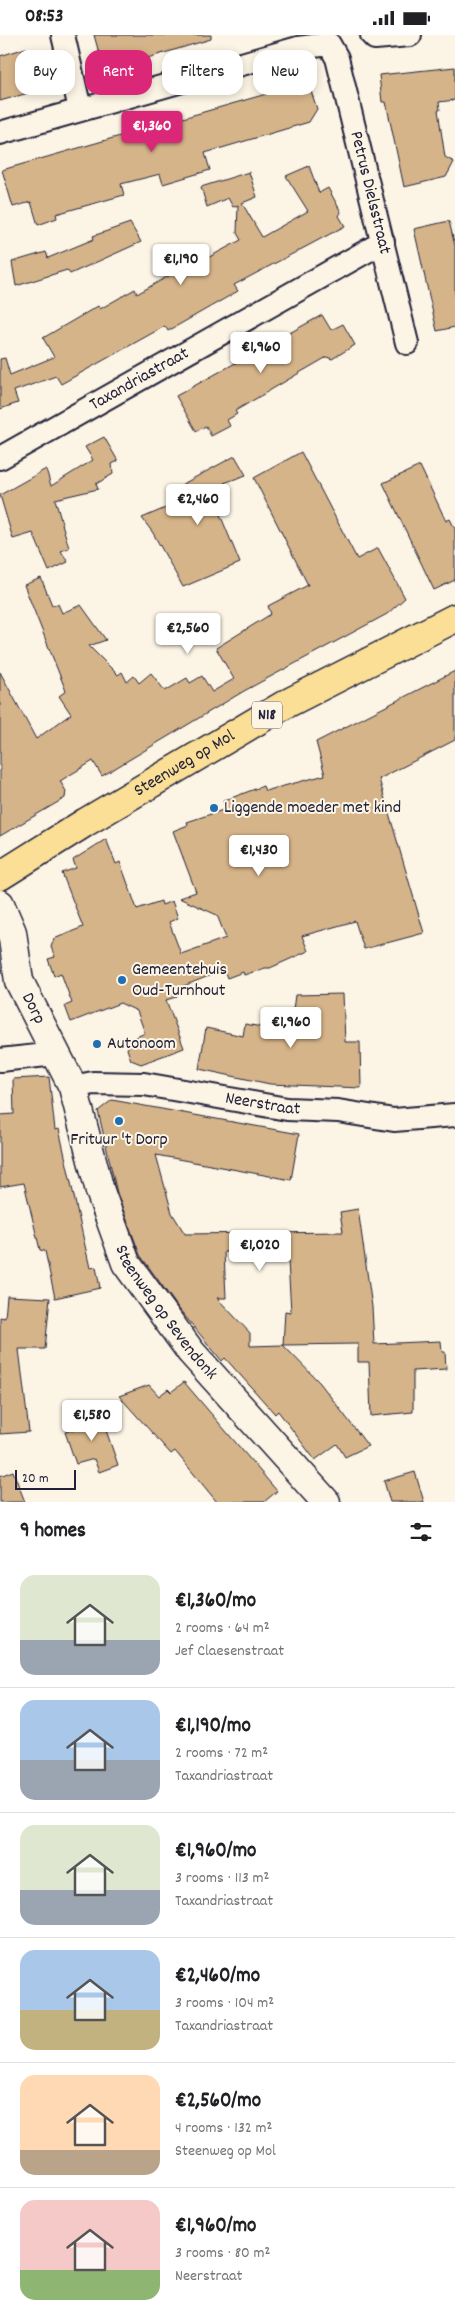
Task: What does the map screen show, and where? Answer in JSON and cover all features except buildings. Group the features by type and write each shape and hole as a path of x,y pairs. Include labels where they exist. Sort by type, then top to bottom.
{"main road":[{"name":"Steenweg op Mol","path":"0,877 86,822 284,705 455,618"}],"street":[{"path":"0,133 80,109 63,35"},
{"path":"372,35 375,38 410,35"},
{"name":"Petrus Dielsstraat","path":"80,109 298,48 329,44 337,58 407,343"},
{"name":"Taxandriastraat","path":"0,458 383,242"},
{"name":"Dorp","path":"0,904 12,932 19,981 73,1087"},
{"path":"0,1060 56,1054"},
{"name":"Neerstraat","path":"73,1087 93,1083 144,1084 287,1109 338,1111 394,1120 455,1115"},
{"name":"Steenweg op Sevendonk","path":"73,1087 100,1191 126,1263 191,1352 326,1502"}],"place":[{"name":"Liggende moeder met kind","path":"214,808"},
{"name":"Gemeentehuis Oud-Turnhout","path":"122,980"},
{"name":"Autonoom","path":"97,1044"},
{"name":"Frituur 't Dorp","path":"119,1121"}]}
